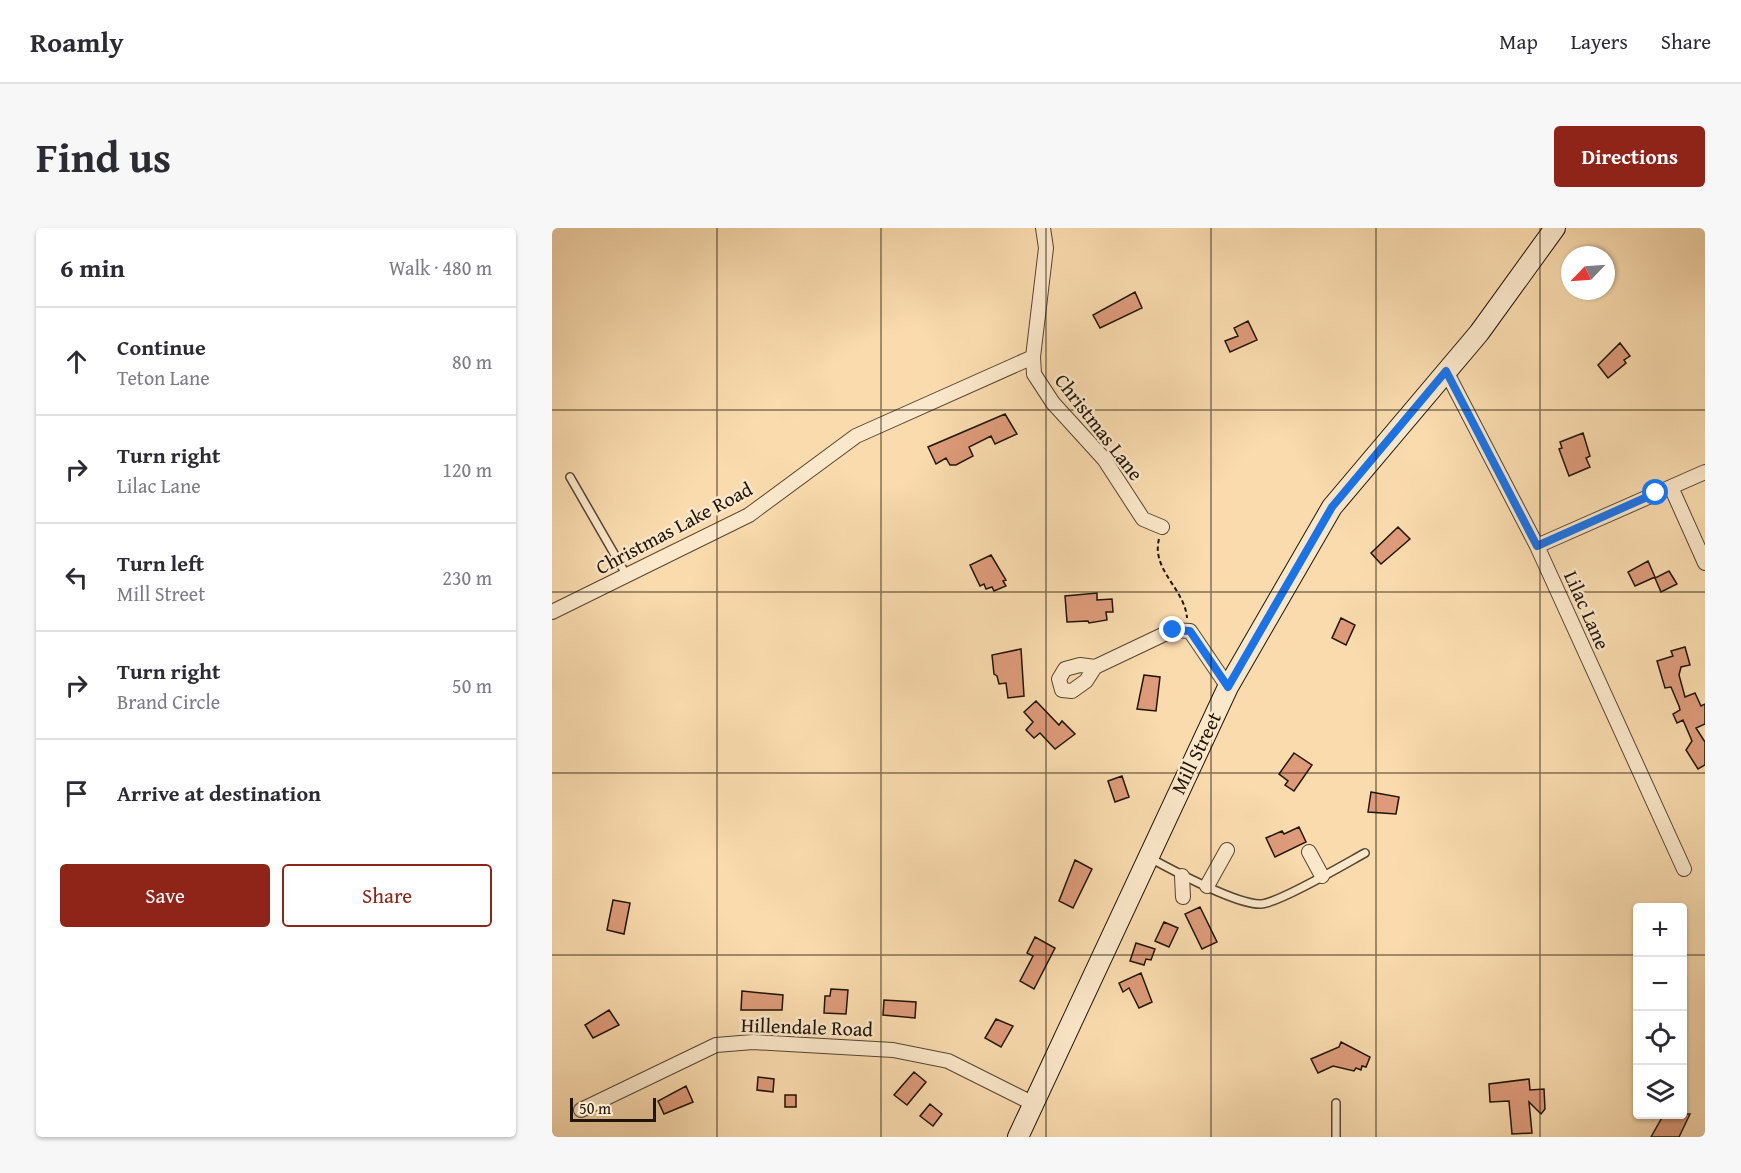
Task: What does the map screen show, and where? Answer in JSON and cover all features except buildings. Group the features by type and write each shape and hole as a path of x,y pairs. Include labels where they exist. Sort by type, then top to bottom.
{"main road":[{"name":"Mill Street","path":"1018,1137 1228,687 1332,507 1479,333 1555,228"}],"street":[{"name":"Christmas Lane","path":"1043,228 1046,248 1032,357 1034,374 1053,403 1104,459 1143,519 1162,527"},
{"name":"Christmas Lake Road","path":"552,612 749,515 856,436 1032,357"},
{"name":"Lilac Lane","path":"1446,371 1537,546 1684,869"},
{"path":"1537,546 1705,472"},
{"path":"1671,487 1705,563"},
{"path":"1095,667 1173,630 1190,631 1228,687"},
{"path":"1207,886 1227,850"},
{"path":"1310,852 1322,876"},
{"path":"1182,876 1183,897"},
{"name":"Hillendale Road","path":"581,1110 716,1045 753,1042 893,1050 948,1061 1034,1104"}],"lane":[{"path":"570,477 627,576"},
{"path":"1148,857 1182,876 1261,904 1279,898 1365,853"},
{"path":"1336,1103 1336,1137"}],"path":[{"path":"1162,527 1157,548 1166,578 1181,599 1187,615 1185,631"}],"route":[{"path":"1173,630 1190,631 1228,687 1332,507 1402,420 1446,371 1529,535 1537,546 1656,493"}]}
